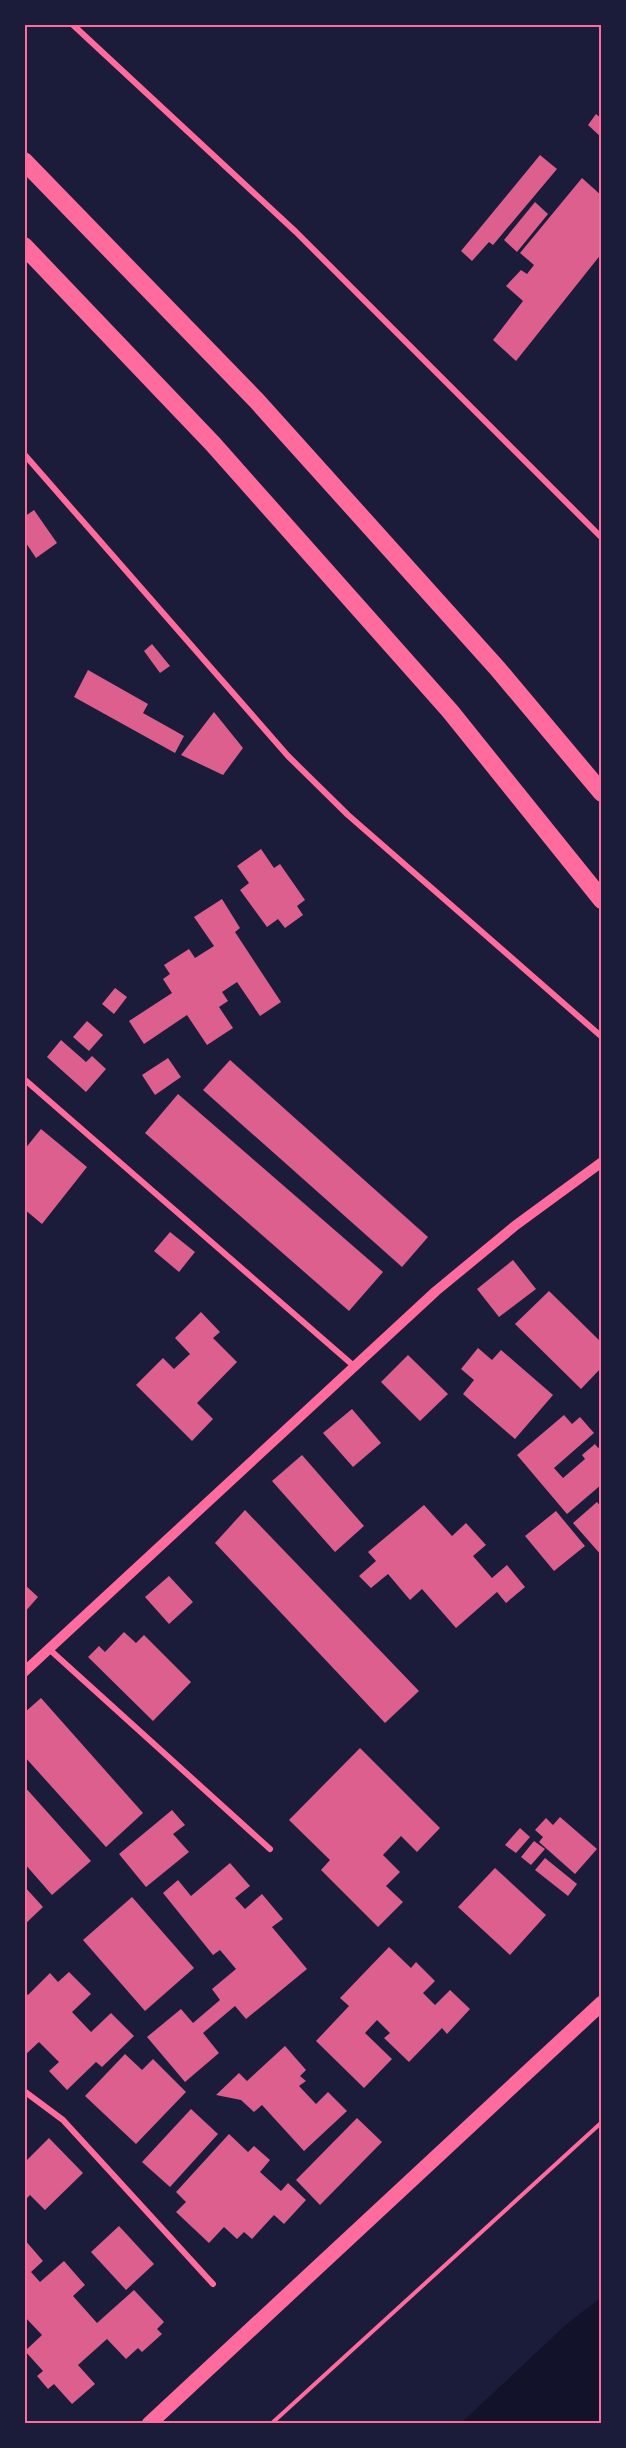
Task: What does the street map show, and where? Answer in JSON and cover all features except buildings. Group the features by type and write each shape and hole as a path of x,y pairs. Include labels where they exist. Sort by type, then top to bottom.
{"highway":[{"path":"24,161 257,401 497,668 602,793"},
{"path":"24,246 213,444 450,711 602,900"}],"main road":[{"path":"148,2424 602,2003"}],"street":[{"path":"72,24 296,232 602,538"},
{"path":"24,454 288,756 348,815 602,1037"},
{"path":"24,1079 355,1367"},
{"path":"24,1672 436,1291 516,1225 602,1162"},
{"path":"49,1649 270,1849"},
{"path":"24,2091 63,2120 213,2284"}],"path":[{"path":"272,2424 602,2122"}],"shaded area":[{"path":"602,2297 602,2424 460,2424 569,2322"}]}
